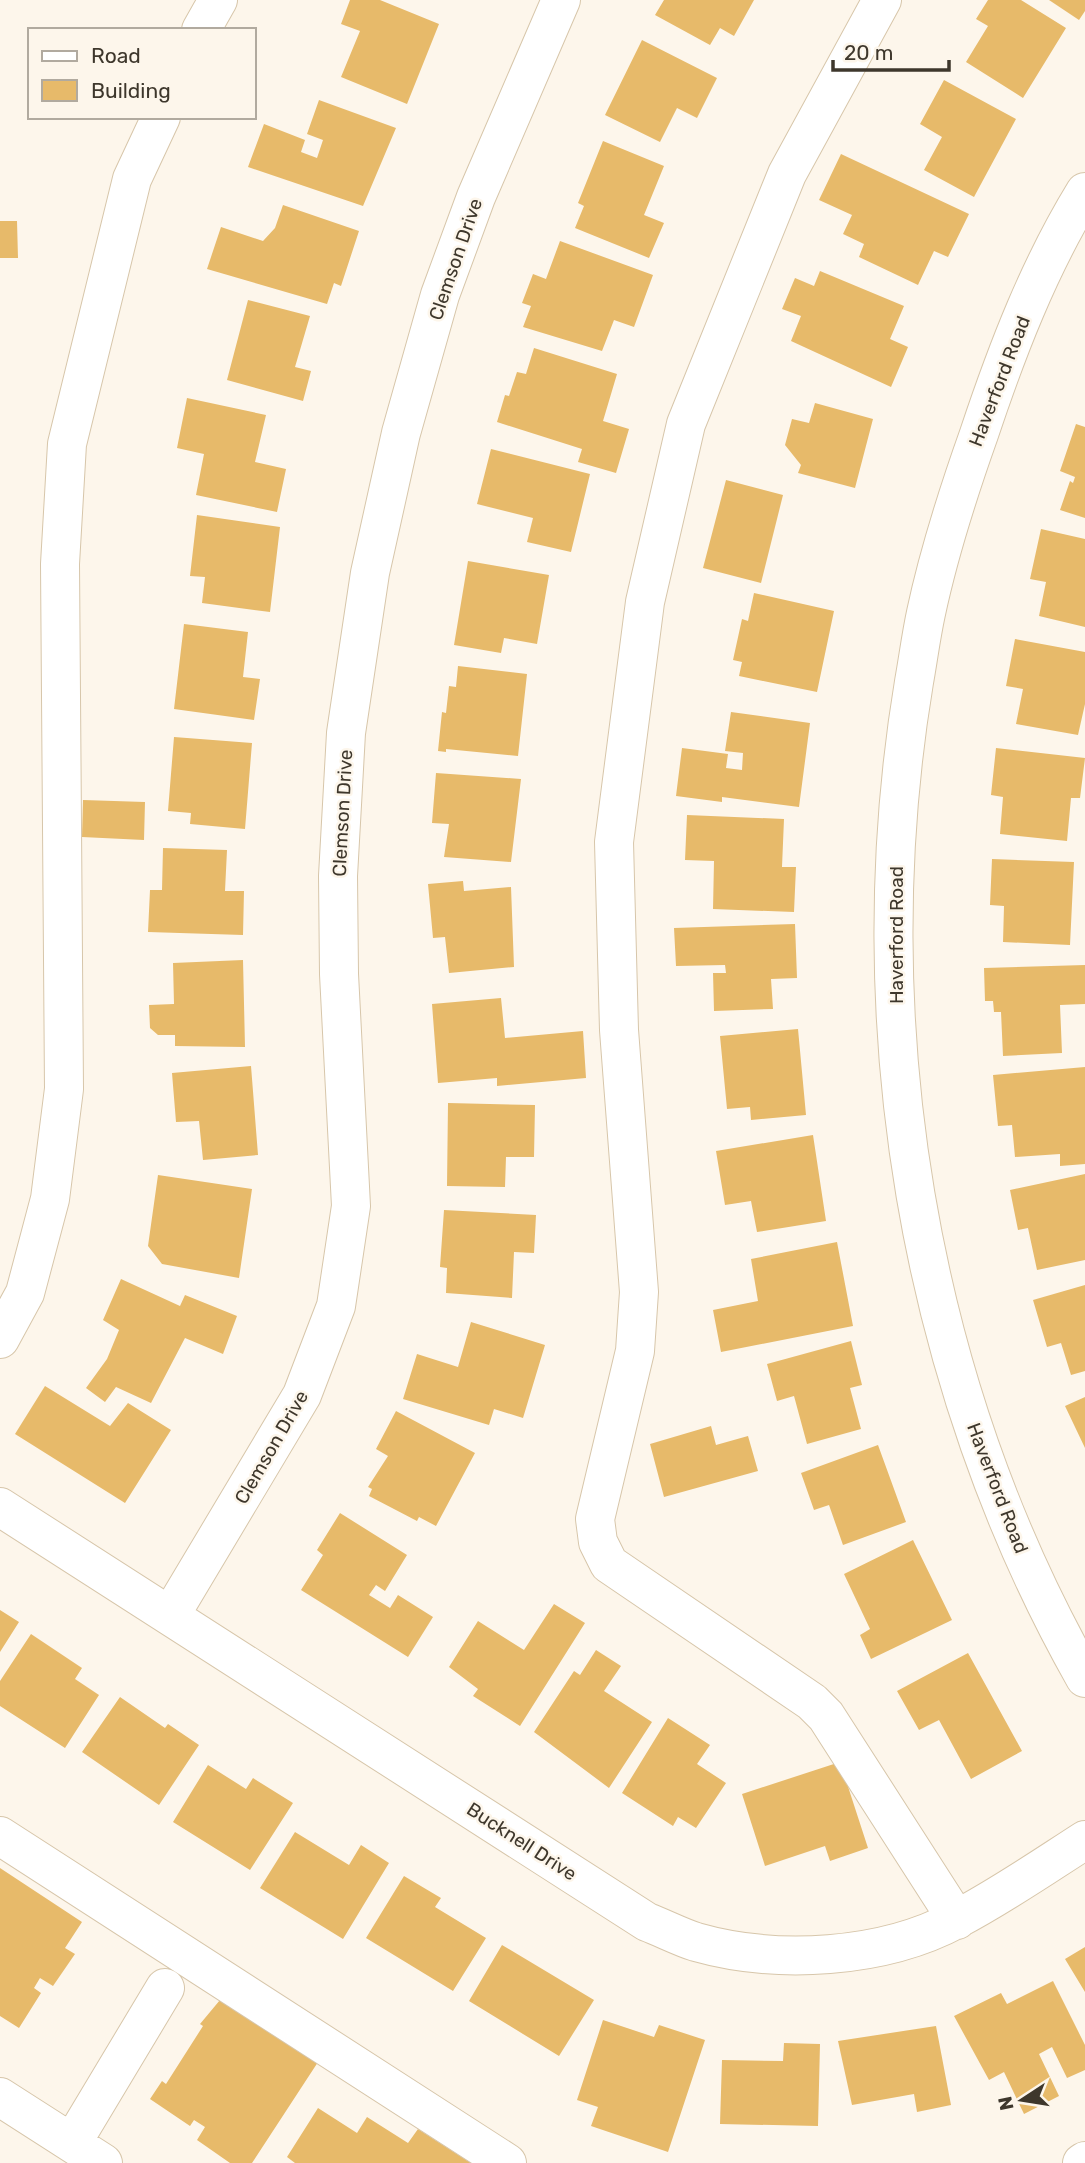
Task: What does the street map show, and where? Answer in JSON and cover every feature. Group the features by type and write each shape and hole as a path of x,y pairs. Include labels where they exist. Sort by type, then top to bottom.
{"street":[{"name":"Clemson Drive","path":"170,1616 302,1395 336,1306 351,1206 339,974 338,876 346,733 370,573 401,433 440,295 476,197 561,0"},
{"path":"882,0 787,174 686,424 645,602 614,842 619,1030 639,1292 635,1350 596,1519 598,1542 609,1564 813,1702 826,1716 957,1920"},
{"path":"0,1339 24,1293 50,1199 64,1089 60,564 67,444 132,179 160,119"},
{"name":"Haverford Road","path":"1085,192 1040,277 1003,362 956,498 925,615 904,744 896,834 892,941 900,1075 917,1203 942,1320 979,1445 1016,1541 1060,1634 1085,1678"},
{"name":"Bucknell Drive","path":"0,1507 647,1922 696,1942 751,1953 798,1956 858,1951 916,1937 957,1920 1085,1840"},
{"path":"0,1836 508,2163"},
{"path":"0,2097 87,2153 165,1988"}],"building":[{"path":"350,0 380,0 439,24 407,104 341,77 360,31 341,24"},
{"path":"664,0 754,0 734,36 720,28 710,45 655,15"},
{"path":"988,0 1021,0 1066,28 1023,98 966,62 988,26 976,19"},
{"path":"1049,0 1085,0 1085,11 1079,20"},
{"path":"642,40 717,78 697,118 677,108 660,142 605,115"},
{"path":"944,80 1016,119 974,197 924,170 942,137 920,124"},
{"path":"319,100 396,128 363,206 248,167 264,124 305,140 301,152 317,158 323,140 307,134"},
{"path":"603,141 664,166 644,215 664,223 649,258 575,228 584,206 578,203"},
{"path":"841,154 969,214 948,257 934,251 918,285 859,257 864,244 843,234 852,215 819,200"},
{"path":"283,205 359,231 341,286 334,283 327,304 207,269 221,227 263,241 275,228"},
{"path":"0,221 17,221 18,258 0,258"},
{"path":"560,241 653,275 634,327 614,320 602,351 523,327 531,306 522,303 533,274 546,279"},
{"path":"820,271 904,306 890,339 908,347 891,387 791,341 801,316 782,309 795,278 814,286"},
{"path":"248,300 310,316 295,367 311,371 303,401 227,380"},
{"path":"534,348 617,374 603,421 629,429 616,473 578,462 582,449 497,422 505,395 509,396 517,372 526,374"},
{"path":"187,398 266,415 255,462 286,469 277,512 196,495 204,454 177,448"},
{"path":"815,403 873,419 855,488 798,473 801,465 785,445 792,419 809,423"},
{"path":"1076,424 1085,427 1085,518 1060,510 1070,481 1073,483 1075,477 1060,471"},
{"path":"491,449 590,474 571,552 527,542 533,518 477,504"},
{"path":"726,480 783,495 761,583 703,568"},
{"path":"197,515 280,527 270,612 202,603 205,577 190,576"},
{"path":"1041,529 1085,539 1085,627 1039,616 1046,582 1030,579"},
{"path":"468,561 549,575 537,644 504,638 501,653 454,645"},
{"path":"754,593 834,611 817,692 739,676 742,662 733,660 742,619 748,621"},
{"path":"184,624 248,632 243,677 260,679 254,720 174,709"},
{"path":"1015,639 1085,652 1085,704 1078,735 1016,724 1023,689 1006,686"},
{"path":"458,666 527,674 518,756 446,749 446,752 438,751 442,712 446,713 449,686 456,687"},
{"path":"731,712 810,723 799,807 722,797 722,802 676,796 682,748 728,754 726,768 742,770 743,753 725,751"},
{"path":"174,737 252,743 245,829 190,824 191,813 168,811"},
{"path":"996,748 1085,758 1080,798 1071,798 1067,841 1000,834 1003,797 991,795"},
{"path":"436,773 521,779 511,862 444,857 449,824 432,823"},
{"path":"83,800 145,802 144,840 82,837"},
{"path":"687,815 784,819 782,867 796,867 794,912 713,909 714,861 685,860"},
{"path":"163,848 227,850 225,891 244,891 243,935 148,932 150,890 162,890"},
{"path":"992,859 1074,862 1070,945 1003,942 1004,906 990,905"},
{"path":"463,881 464,891 511,887 514,967 449,973 445,937 433,938 428,884"},
{"path":"795,924 797,978 771,979 773,1009 714,1011 713,973 726,973 725,965 676,966 674,928"},
{"path":"243,960 245,1047 175,1046 175,1035 158,1035 150,1028 149,1005 174,1004 173,963"},
{"path":"1085,965 1085,1004 1060,1005 1062,1053 1003,1056 1001,1012 994,1012 993,1001 985,1001 984,968"},
{"path":"501,998 505,1038 583,1031 586,1078 497,1086 497,1078 438,1083 432,1004"},
{"path":"798,1029 806,1115 751,1120 750,1107 727,1109 720,1036"},
{"path":"251,1066 258,1155 203,1160 199,1121 176,1122 172,1073"},
{"path":"1085,1067 1085,1164 1060,1166 1060,1154 1015,1157 1012,1125 998,1126 993,1075"},
{"path":"448,1103 535,1105 534,1157 506,1157 505,1187 447,1186"},
{"path":"813,1135 826,1221 757,1232 751,1201 725,1205 716,1151"},
{"path":"1085,1174 1085,1260 1037,1270 1028,1228 1018,1230 1010,1190"},
{"path":"158,1175 252,1189 239,1278 162,1264 148,1246"},
{"path":"444,1210 536,1215 534,1253 514,1252 512,1298 446,1293 447,1268 440,1267"},
{"path":"837,1242 853,1326 721,1352 713,1310 758,1301 751,1259"},
{"path":"121,1279 180,1306 185,1295 237,1316 223,1354 185,1338 151,1403 116,1387 105,1402 86,1388 107,1359 119,1330 103,1320"},
{"path":"1085,1285 1085,1371 1071,1375 1061,1343 1047,1347 1033,1300"},
{"path":"471,1322 545,1345 523,1418 494,1409 489,1425 403,1399 417,1354 458,1367"},
{"path":"851,1341 862,1385 850,1388 861,1429 807,1444 794,1396 777,1401 767,1364"},
{"path":"45,1386 110,1426 128,1403 171,1430 125,1503 15,1434"},
{"path":"1085,1397 1085,1448 1065,1406"},
{"path":"396,1411 475,1453 436,1526 419,1517 417,1521 369,1496 372,1489 368,1487 388,1456 376,1449"},
{"path":"711,1426 716,1445 748,1436 758,1471 664,1497 650,1444"},
{"path":"878,1445 906,1522 843,1545 829,1505 814,1510 801,1473"},
{"path":"340,1513 407,1555 385,1591 376,1585 369,1595 390,1608 398,1595 433,1617 408,1657 301,1590 323,1555 317,1550"},
{"path":"913,1540 952,1620 871,1659 860,1635 870,1629 844,1574"},
{"path":"554,1604 585,1623 520,1726 473,1696 478,1689 449,1667 478,1621 524,1650"},
{"path":"0,1610 19,1622 0,1652"},
{"path":"31,1634 82,1668 75,1679 99,1695 65,1748 0,1706 0,1681"},
{"path":"596,1650 621,1666 604,1691 652,1722 609,1788 534,1732 574,1671 580,1675"},
{"path":"968,1653 1022,1751 971,1779 939,1720 919,1730 897,1691"},
{"path":"120,1697 165,1728 168,1724 199,1745 159,1805 82,1752"},
{"path":"668,1718 710,1745 697,1764 726,1783 696,1828 678,1817 673,1826 622,1793"},
{"path":"840,1762 868,1848 830,1861 825,1846 765,1866 742,1794"},
{"path":"208,1765 246,1789 253,1778 293,1803 250,1870 173,1822"},
{"path":"295,1832 349,1865 361,1845 389,1863 343,1939 260,1888"},
{"path":"0,1868 82,1922 65,1948 75,1954 53,1986 40,1978 34,1988 41,1993 19,2028 0,2016"},
{"path":"404,1876 441,1898 435,1907 486,1938 453,1991 366,1938"},
{"path":"502,1945 594,2000 559,2056 469,2001"},
{"path":"1085,1947 1085,1992 1065,1959"},
{"path":"1053,1981 1085,2045 1085,2070 1067,2078 1052,2047 1039,2054 1059,2096 1024,2114 1004,2072 989,2080 954,2016 1001,1993 1007,2004"},
{"path":"225,1994 320,2059 252,2163 230,2163 197,2140 205,2127 194,2120 190,2126 150,2099 162,2081 166,2084 203,2026 200,2024"},
{"path":"603,2020 654,2037 659,2025 705,2040 668,2152 591,2126 598,2107 577,2100"},
{"path":"936,2026 951,2105 917,2112 914,2094 852,2105 838,2041"},
{"path":"784,2043 820,2044 818,2126 720,2124 722,2060 783,2061"},
{"path":"318,2108 357,2133 367,2117 408,2143 418,2129 471,2163 295,2163 287,2157"}]}
